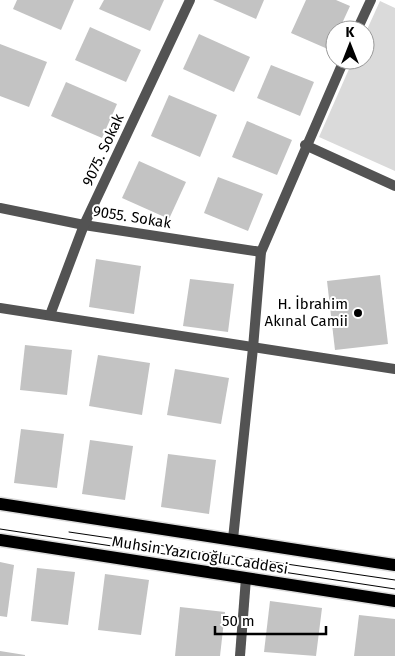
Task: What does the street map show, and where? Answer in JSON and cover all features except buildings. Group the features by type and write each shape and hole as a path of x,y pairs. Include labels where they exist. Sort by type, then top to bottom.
{"main road":[{"name":"Muhsin Yazıcıoğlu Caddesi","path":"0,504 395,564"},
{"name":"Muhsin Yazıcıoğlu Caddesi","path":"0,540 395,601"}],"street":[{"name":"9075. Sokak","path":"50,316 84,225 190,0"},
{"path":"362,20 371,0"},
{"path":"233,539 261,252 340,70"},
{"path":"306,145 395,186"},
{"name":"9055. Sokak","path":"0,208 84,225 261,252"},
{"path":"0,308 395,370"},
{"path":"240,656 246,578"}],"shaded area":[{"path":"380,1 395,8 395,171 319,137 349,70 375,70 375,20 371,20"}],"tram line":[{"path":"0,529 395,589"},
{"path":"69,532 395,580"}],"place":[{"name":"H. İbrahim Akınal Camii","path":"358,313"}]}
